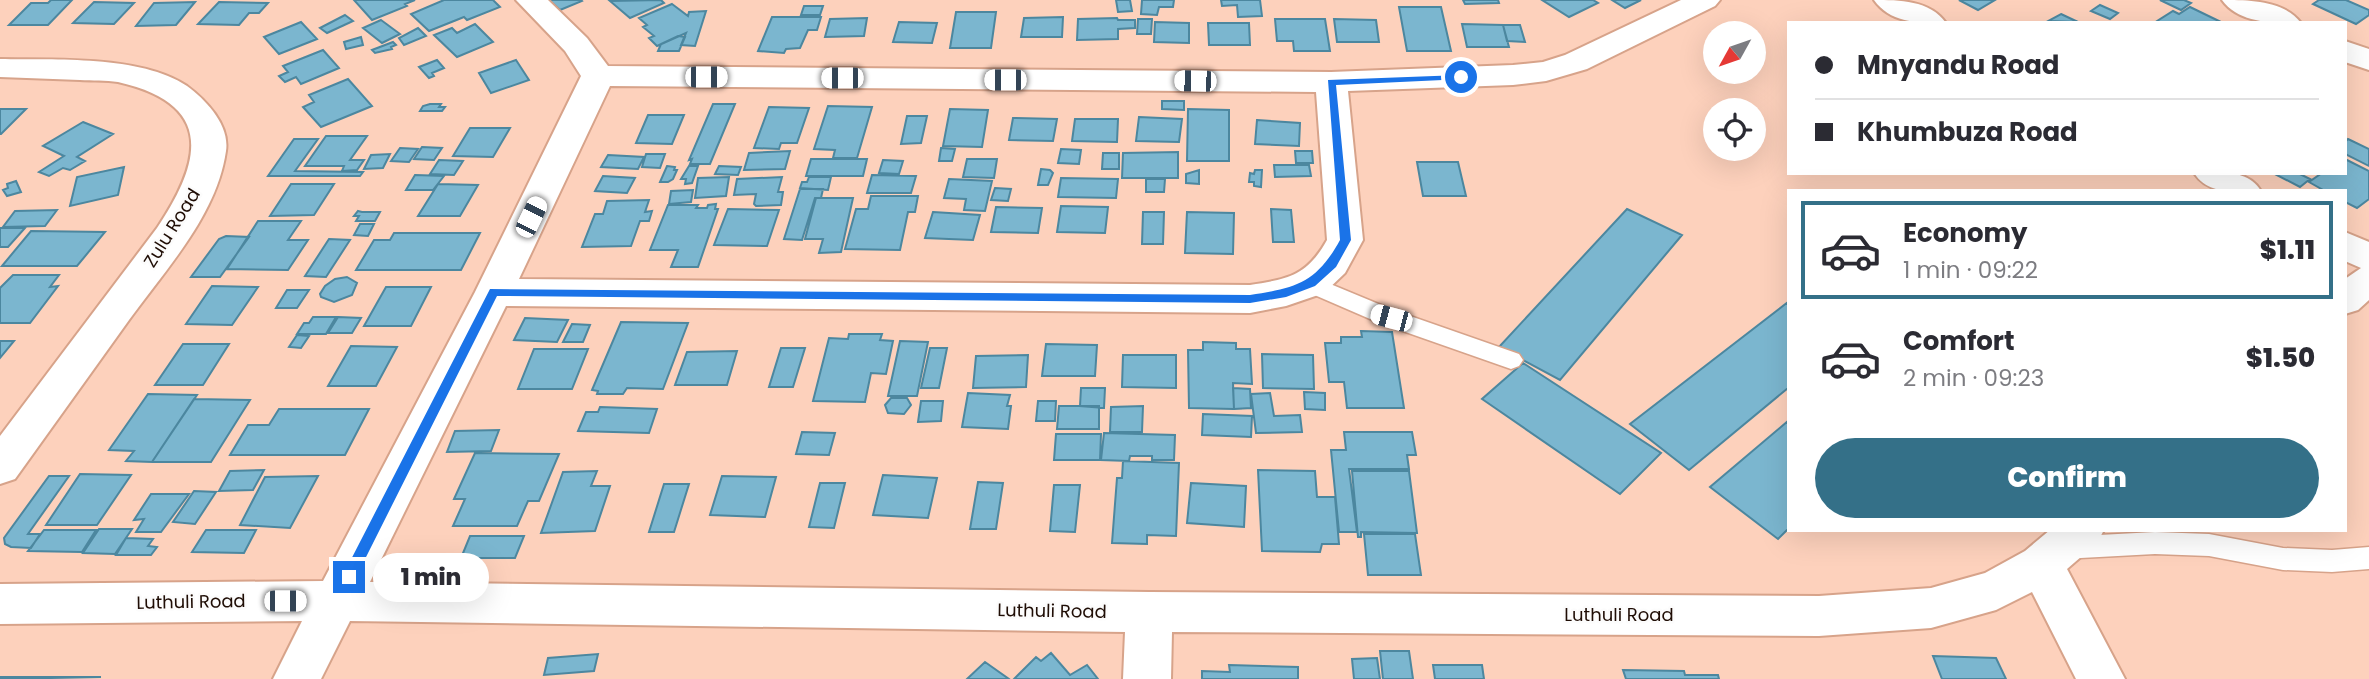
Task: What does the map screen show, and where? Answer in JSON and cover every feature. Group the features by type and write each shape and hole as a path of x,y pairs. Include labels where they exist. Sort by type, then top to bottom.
{"street":[{"path":"531,0 580,51 597,76"},
{"path":"597,76 1331,82 1513,75 1546,71 1576,62 1705,0"},
{"path":"1889,0 1927,21"},
{"path":"2237,0 2282,21"},
{"path":"2347,51 2369,61"},
{"name":"Zulu Road","path":"0,68 117,72 148,81 174,92 196,111 207,128 210,149 197,195 170,237 0,467"},
{"path":"297,679 494,292 597,76"},
{"path":"494,292 1250,299 1286,293 1311,284 1332,264 1345,240 1331,82"},
{"path":"2215,175 2240,189"},
{"path":"2347,246 2369,258"},
{"path":"2347,298 2369,279"},
{"path":"2062,547 2101,679"},
{"name":"Luthuli Road","path":"0,604 337,601 1149,612 1819,616 1931,608 1996,590 2062,547"},
{"path":"1147,679 1149,612"}],"lane":[{"path":"1311,284 1374,313 1511,360"},
{"path":"2062,547 2155,543 2209,545 2283,559 2332,561 2369,558"}],"building":[{"path":"51,0 72,0 48,25 9,25 31,3 48,3"},
{"path":"354,0 415,0 372,20"},
{"path":"444,0 493,0 500,7 429,31 411,14"},
{"path":"661,0 664,3 630,18 610,1"},
{"path":"1116,0 1130,0 1132,11 1118,12"},
{"path":"1142,0 1174,0 1173,7 1159,7 1157,15 1141,14"},
{"path":"1221,0 1260,0 1262,16 1238,17 1237,5 1222,6"},
{"path":"1463,0 1498,0 1499,3 1465,4"},
{"path":"1542,0 1593,0 1598,3 1569,17"},
{"path":"1612,0 1641,0 1625,8"},
{"path":"1959,0 1995,0 1978,10"},
{"path":"2160,0 2184,0 2191,3 2181,10"},
{"path":"2319,0 2346,0 2369,10 2369,15 2356,24 2313,4"},
{"path":"550,1 582,1 560,10"},
{"path":"94,2 134,3 114,24 73,23"},
{"path":"195,2 176,25 136,26 154,3"},
{"path":"219,2 268,3 259,13 249,13 239,25 198,24"},
{"path":"672,4 688,16 689,12 706,11 695,46 681,45 686,33 657,46 649,38 654,36 643,27 647,25 639,18"},
{"path":"2100,5 2118,13 2110,19 2091,11"},
{"path":"804,6 823,6 820,15 801,15"},
{"path":"1399,7 1441,7 1451,51 1407,51"},
{"path":"2190,7 2219,21 2157,21 2173,11 2179,14"},
{"path":"956,12 996,12 991,48 950,48"},
{"path":"2061,14 2076,21 2048,21"},
{"path":"345,15 353,21 327,33 320,28"},
{"path":"772,17 821,17 817,30 808,30 800,48 786,49 784,53 758,51"},
{"path":"1063,17 1062,37 1021,37 1024,18"},
{"path":"867,18 864,36 825,37 830,19"},
{"path":"1078,19 1135,20 1135,28 1118,29 1118,39 1077,40"},
{"path":"1138,19 1152,19 1151,34 1137,34"},
{"path":"1275,19 1325,19 1330,51 1294,51 1293,41 1277,41"},
{"path":"1334,19 1376,20 1379,42 1337,42"},
{"path":"381,20 400,34 382,43 363,28"},
{"path":"301,22 317,39 279,54 264,37"},
{"path":"899,22 937,23 932,43 893,42"},
{"path":"1155,22 1189,23 1189,43 1154,42"},
{"path":"1208,23 1249,23 1250,45 1209,45"},
{"path":"475,24 493,42 457,57 434,35 452,28 457,33"},
{"path":"1462,24 1503,25 1509,47 1467,47"},
{"path":"1503,25 1520,25 1525,42 1507,41"},
{"path":"418,28 426,36 404,45 399,38"},
{"path":"678,36 685,37 679,51 658,51 661,44"},
{"path":"361,37 363,45 346,49 344,42"},
{"path":"393,42 396,45 391,47 392,49 375,53 372,50"},
{"path":"323,50 339,68 301,84 296,77 285,82 279,76 288,72 283,66"},
{"path":"437,60 444,68 432,73 434,76 429,78 419,67"},
{"path":"516,60 529,80 491,93 479,73"},
{"path":"348,79 372,106 321,127 303,107 314,102 309,95"},
{"path":"1162,101 1184,101 1184,110 1162,109"},
{"path":"441,104 439,107 445,107 442,111 420,111 423,106"},
{"path":"713,104 735,104 710,164 690,164 692,159 689,160"},
{"path":"828,106 872,107 857,158 833,158 835,150 814,149"},
{"path":"769,107 809,108 797,143 781,143 779,149 754,148"},
{"path":"0,109 26,109 0,134"},
{"path":"950,109 988,110 982,147 943,146"},
{"path":"1188,109 1229,110 1229,161 1187,161"},
{"path":"648,115 684,115 672,144 636,143"},
{"path":"907,116 927,116 921,143 901,144"},
{"path":"1139,117 1182,119 1179,142 1136,141"},
{"path":"1013,118 1057,119 1053,141 1009,140"},
{"path":"1075,119 1118,119 1117,142 1072,141"},
{"path":"1257,120 1300,123 1299,146 1255,144"},
{"path":"83,122 113,134 77,157 85,161 70,170 63,168 49,176 39,172 64,156 43,146"},
{"path":"470,128 510,128 493,157 453,156"},
{"path":"326,136 367,136 350,160 364,160 357,170 342,171 344,166 305,166"},
{"path":"294,139 318,139 295,171 363,172 360,176 268,176"},
{"path":"2347,140 2369,149 2369,166 2347,155"},
{"path":"422,147 442,148 434,160 414,159"},
{"path":"400,148 418,149 409,162 391,161"},
{"path":"941,148 955,149 952,161 939,161"},
{"path":"1061,149 1081,150 1079,164 1058,163"},
{"path":"790,151 785,169 744,170 749,153"},
{"path":"1295,151 1312,151 1313,163 1296,163"},
{"path":"1178,152 1178,178 1122,178 1123,153"},
{"path":"1103,153 1119,153 1119,169 1102,169"},
{"path":"390,154 383,168 364,169 371,155"},
{"path":"646,154 665,154 660,168 642,167"},
{"path":"608,155 644,157 638,169 601,167"},
{"path":"811,159 867,159 863,176 806,176"},
{"path":"967,159 997,159 994,178 963,177"},
{"path":"439,160 463,161 454,175 430,174"},
{"path":"883,160 903,161 899,174 879,173"},
{"path":"2347,160 2369,171 2369,199 2357,208 2347,203 2347,189 2321,189 2309,182 2319,175 2347,175"},
{"path":"1417,162 1458,162 1466,196 1423,196"},
{"path":"1274,165 1309,165 1311,176 1275,177"},
{"path":"667,166 677,170 673,179 660,182"},
{"path":"689,166 698,166 692,183 685,184 686,179 681,179"},
{"path":"719,166 741,167 738,175 715,174"},
{"path":"124,167 118,195 70,206 77,177"},
{"path":"1041,169 1053,173 1048,185 1038,185"},
{"path":"1199,170 1199,184 1186,183 1186,174"},
{"path":"1255,170 1262,170 1261,187 1249,182 1250,173 1254,174"},
{"path":"415,175 444,176 433,190 406,190"},
{"path":"872,175 916,176 911,193 867,193"},
{"path":"2277,175 2302,175 2310,179 2300,187"},
{"path":"603,176 635,178 627,193 595,191"},
{"path":"729,177 726,196 695,198 698,178"},
{"path":"782,177 778,192 783,192 781,205 756,206 756,194 734,195 737,179"},
{"path":"809,177 831,177 828,190 800,188 802,182 807,182"},
{"path":"1061,178 1118,179 1116,198 1058,197"},
{"path":"949,179 992,181 985,211 964,210 966,199 944,198"},
{"path":"1146,179 1165,179 1164,192 1146,192"},
{"path":"16,181 21,192 7,196 3,190 8,188 7,184"},
{"path":"291,184 334,184 314,215 270,216"},
{"path":"438,184 478,185 460,216 418,216"},
{"path":"995,188 1011,189 1008,201 991,200"},
{"path":"800,189 823,189 821,198 815,198 802,240 784,239"},
{"path":"693,190 691,202 669,204 671,191"},
{"path":"871,196 918,196 915,212 908,212 900,250 845,249 856,209 868,209"},
{"path":"816,198 853,198 841,252 819,253 823,239 805,239"},
{"path":"649,200 645,212 652,211 649,221 640,221 631,246 582,247 595,214 603,214 607,201"},
{"path":"716,204 715,209 718,209 698,267 671,267 678,250 650,250 668,205 698,205 696,208 707,208 708,205"},
{"path":"1061,206 1108,207 1105,233 1057,232"},
{"path":"996,207 1042,208 1038,233 991,232"},
{"path":"728,209 779,210 767,246 714,245"},
{"path":"1271,209 1291,210 1294,242 1273,242"},
{"path":"1627,209 1682,235 1560,380 1499,347"},
{"path":"57,210 45,226 3,227 15,211"},
{"path":"358,211 380,212 375,221 356,221 359,216 354,216"},
{"path":"933,212 980,215 973,240 925,238"},
{"path":"1143,212 1164,212 1163,244 1142,244"},
{"path":"1187,212 1234,213 1233,254 1185,253"},
{"path":"258,221 301,221 288,240 308,240 288,270 227,269"},
{"path":"360,224 374,224 368,236 354,235"},
{"path":"0,228 25,228 8,247 0,247"},
{"path":"31,231 105,232 77,266 2,266"},
{"path":"394,233 480,233 461,270 356,270 374,240 390,240"},
{"path":"226,236 249,237 220,277 191,277 219,239"},
{"path":"329,239 350,240 326,277 305,276"},
{"path":"13,275 59,275 50,287 58,286 30,323 0,323 0,288"},
{"path":"347,277 357,283 352,295 334,302 321,297 325,286 335,279"},
{"path":"212,286 258,287 232,325 186,324"},
{"path":"386,287 431,287 411,326 364,326"},
{"path":"287,290 309,290 297,308 276,308"},
{"path":"1787,303 1787,389 1689,470 1630,424"},
{"path":"313,317 336,317 326,334 297,334 304,323 309,323"},
{"path":"338,317 361,318 352,333 328,333"},
{"path":"525,318 568,320 557,342 514,340"},
{"path":"621,322 688,323 663,389 627,388 623,394 597,394 598,391 592,390"},
{"path":"572,324 590,325 583,342 563,342"},
{"path":"1361,331 1392,332 1404,408 1347,408 1344,382 1329,382 1325,343 1341,343 1341,337 1362,337"},
{"path":"849,334 882,334 880,340 893,341 886,374 871,373 865,402 813,401 829,338 848,339"},
{"path":"297,335 309,336 301,348 289,347"},
{"path":"0,341 14,341 0,358"},
{"path":"900,341 928,342 917,396 888,396"},
{"path":"1203,342 1236,343 1236,349 1250,349 1252,384 1233,383 1234,409 1189,408 1188,350 1203,350"},
{"path":"183,344 229,344 203,385 155,385"},
{"path":"1046,344 1097,345 1095,376 1042,376"},
{"path":"351,346 397,347 376,386 328,386"},
{"path":"781,348 805,348 793,387 769,387"},
{"path":"930,348 947,348 939,388 921,388"},
{"path":"534,349 588,349 572,389 518,389"},
{"path":"737,351 727,385 675,385 687,352"},
{"path":"1262,354 1313,355 1314,389 1263,388"},
{"path":"1028,355 1026,387 973,388 976,356"},
{"path":"1123,355 1176,355 1176,388 1122,387"},
{"path":"1523,363 1661,453 1620,494 1482,399"},
{"path":"1081,388 1105,388 1104,408 1080,406"},
{"path":"1233,388 1250,389 1251,408 1234,409"},
{"path":"1304,392 1325,393 1325,410 1305,409"},
{"path":"968,393 1010,395 1007,406 1011,406 1008,429 962,427"},
{"path":"1270,393 1274,416 1300,415 1302,432 1256,433 1251,394"},
{"path":"148,394 197,395 152,462 126,461 134,451 109,450"},
{"path":"891,398 907,398 911,405 904,414 888,413 885,405"},
{"path":"194,399 250,400 211,462 152,462"},
{"path":"921,401 943,401 941,421 918,422"},
{"path":"1038,401 1056,401 1055,421 1036,421"},
{"path":"1059,406 1099,406 1099,429 1057,429"},
{"path":"1143,406 1142,432 1110,432 1111,407"},
{"path":"600,407 657,409 649,433 578,431 586,412 598,412"},
{"path":"279,409 369,409 345,455 230,455 248,425 269,425"},
{"path":"1203,414 1252,416 1251,437 1202,435"},
{"path":"1787,422 1787,530 1778,539 1710,487"},
{"path":"499,430 491,451 447,452 455,431"},
{"path":"802,432 835,433 829,455 796,454"},
{"path":"1344,432 1412,432 1416,455 1407,455 1409,469 1349,469 1357,532 1339,532 1331,450 1346,450"},
{"path":"1104,433 1175,435 1174,460 1130,456 1129,461 1101,460"},
{"path":"1056,434 1101,434 1100,460 1054,460"},
{"path":"475,453 559,454 539,501 528,501 517,526 453,526 465,499 454,499"},
{"path":"1123,461 1179,463 1176,536 1147,535 1147,544 1112,543 1117,478 1122,478"},
{"path":"264,470 253,490 219,491 230,471"},
{"path":"1258,470 1315,471 1317,497 1335,497 1339,544 1322,544 1320,552 1262,551"},
{"path":"597,471 591,486 610,486 595,531 541,533 563,472"},
{"path":"1352,471 1409,471 1417,533 1361,532 1361,537 1358,537"},
{"path":"80,474 131,475 97,525 46,525"},
{"path":"883,475 937,478 928,518 873,515"},
{"path":"49,476 69,476 28,534 40,534 31,548 5,544 4,538"},
{"path":"318,476 290,528 240,525 265,477"},
{"path":"722,476 776,477 765,517 710,515"},
{"path":"978,482 1003,483 996,529 970,529"},
{"path":"820,483 845,483 834,528 809,527"},
{"path":"1191,483 1246,486 1244,527 1187,523"},
{"path":"664,484 689,484 674,532 649,532"},
{"path":"1054,485 1080,485 1075,532 1050,531"},
{"path":"194,491 216,492 195,524 173,522"},
{"path":"151,494 189,494 161,532 136,532 144,519 134,520"},
{"path":"99,529 132,529 115,554 83,553"},
{"path":"44,530 96,530 82,552 28,551"},
{"path":"206,530 256,530 244,553 192,552"},
{"path":"1364,534 1415,534 1421,575 1368,575"},
{"path":"470,536 524,536 515,558 461,558"},
{"path":"126,538 153,539 148,546 157,547 151,555 116,555"},
{"path":"1380,651 1409,651 1413,679 1383,679"},
{"path":"1051,653 1070,675 1087,665 1098,679 1014,679 1036,657 1041,661"},
{"path":"598,654 594,671 544,675 548,658"},
{"path":"1933,656 1996,658 2006,679 1942,679"},
{"path":"1377,658 1380,679 1354,679 1352,659"},
{"path":"985,662 1009,679 967,679"},
{"path":"1229,665 1298,667 1298,679 1202,679 1202,671 1230,672"},
{"path":"1433,665 1482,665 1484,679 1435,679"},
{"path":"1623,670 1684,671 1685,675 1718,675 1719,679 1626,679"},
{"path":"0,677 101,677 0,679"}],"route":[{"path":"349,577 494,292 1250,299 1286,293 1311,284 1332,264 1345,240 1331,82 1461,77"}]}
